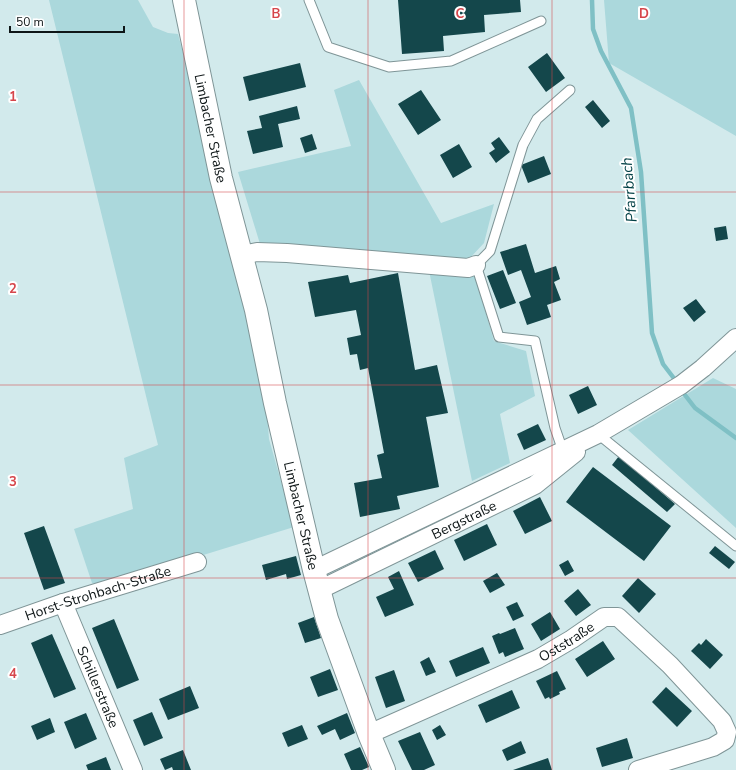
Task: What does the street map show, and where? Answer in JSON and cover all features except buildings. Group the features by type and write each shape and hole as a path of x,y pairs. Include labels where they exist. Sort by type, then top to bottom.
{"street":[{"name":"Limbacher Straße","path":"184,0 220,170 256,310 275,403 316,580 328,619 369,734 384,770"},
{"path":"242,255 257,252 287,253 468,268 476,265"},
{"name":"Bergstraße","path":"316,580 563,450 598,434 681,385 703,368 736,338"},
{"name":"Bergstraße","path":"316,580 535,485 598,434"},
{"name":"Horst-Strohbach-Straße","path":"0,625 63,603 196,562"},
{"name":"Schillerstraße","path":"63,603 133,770"},
{"name":"Oststraße","path":"369,734 538,659 604,618 618,618 670,664 722,721 727,732 725,740 713,747 638,770"}],"lane":[{"path":"309,0 328,47 389,67 451,61 541,20"},
{"path":"563,450 555,428 535,340 499,337 476,265 490,251 523,145 537,119 570,90"},
{"path":"598,434 736,546"}],"shaded area":[{"path":"49,0 138,0 153,27 168,33 178,34 215,172 267,414 269,439 294,527 106,585 92,583 74,529 133,509 124,458 158,445"},
{"path":"604,0 736,0 736,136 609,63"},
{"path":"359,80 441,223 494,204 484,243 470,258 494,341 526,351 535,396 500,414 510,463 472,481 426,256 260,244 238,172 351,146 334,90"},
{"path":"713,378 736,389 736,528 628,430"}],"waterway":[{"name":"Pfarrbach","path":"592,0 593,29 601,51 631,108 641,172 652,333 663,364 676,381"},
{"name":"Pfarrbach","path":"685,395 695,408 736,438"}]}
